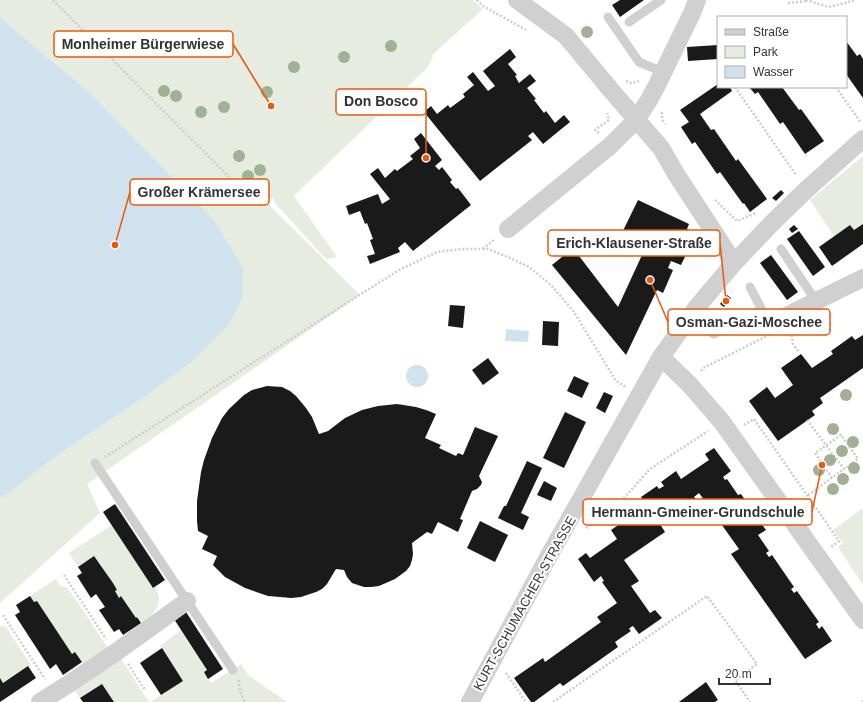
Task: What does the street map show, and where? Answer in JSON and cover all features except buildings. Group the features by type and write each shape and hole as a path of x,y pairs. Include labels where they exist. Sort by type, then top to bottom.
{"street":[{"path":"517,0 566,36 661,148 676,174 734,263"},
{"path":"508,229 610,146 636,120 649,100 692,13 693,1"},
{"name":"KURT-SCHUMACHER-STRASSE","path":"470,702 551,552 660,357 697,307 734,263 806,190 862,127"},
{"path":"788,315 863,278"},
{"path":"660,357 690,385 722,422 863,620"},
{"path":"47,698 116,652 187,601"}],"lane":[{"path":"629,22 661,0"},
{"path":"608,17 639,62 663,72"},
{"path":"781,249 816,302"},
{"path":"688,319 714,334 762,310 750,287"},
{"path":"96,463 233,670"}],"path":[{"path":"53,0 253,202"},
{"path":"477,0 483,6 531,32"},
{"path":"788,4 806,0 829,7 856,0"},
{"path":"736,88 806,190"},
{"path":"837,88 862,127 863,126"},
{"path":"662,108 662,119 666,126"},
{"path":"713,196 736,221 759,212"},
{"path":"96,463 399,270 437,252 462,249 488,249 528,267 551,285 574,312 616,381 625,387 642,390"},
{"path":"788,315 793,344 798,351"},
{"path":"690,385 703,368 783,327 788,315"},
{"path":"807,420 844,469"},
{"path":"584,529 616,507 650,469 722,422"},
{"path":"807,496 832,478 844,469 858,459 841,435 815,453 832,478"},
{"path":"64,575 116,652 145,690"},
{"path":"553,702 707,596 757,664 734,680 750,702"},
{"path":"3,615 47,698"},
{"path":"494,656 526,702"},
{"path":"233,670 239,677 240,691 245,702"}],"green space":[{"path":"0,0 473,0 483,9 432,55 433,56 428,67 294,196 337,257 326,259 274,202 274,197 267,203 360,295 87,484 100,513 0,603 0,498 59,454 137,402 192,362 229,325 242,299 243,269 215,221 90,93 6,23 0,16"},
{"path":"863,156 863,224 854,230 850,225 834,236 810,200"},
{"path":"863,508 863,585 838,547 843,543 833,530"},
{"path":"112,525 153,588 155,587 158,593 159,598 157,608 142,624 138,617 136,618 122,596 119,598 115,591 117,590 94,556 78,567 69,553"},
{"path":"56,579 60,586 67,587 108,648 84,665 76,652 72,654 37,601 34,602 30,596"},
{"path":"0,626 6,627 31,665 3,683 0,678"},
{"path":"181,630 207,670 204,672 211,683 241,664 248,675 287,702 150,702 183,681 160,646"},
{"path":"121,659 149,702 114,702 102,684 80,698 75,691"}],"water":[{"path":"0,16 6,23 90,93 215,221 243,268 242,299 229,325 192,362 137,402 59,454 0,498"},
{"path":"506,329 529,331 528,342 505,341"},
{"path":"417,365 425,368 428,376 425,384 417,387 409,384 406,376 409,368"}],"place":[{"name":"Monheimer Bürgerwiese","path":"271,106"},
{"name":"Don Bosco","path":"426,158"},
{"name":"Großer Krämersee","path":"115,245"},
{"name":"Osman-Gazi-Moschee","path":"650,280"},
{"name":"Erich-Klausener-Straße","path":"726,301"},
{"name":"Hermann-Gmeiner-Grundschule","path":"822,465"}]}
